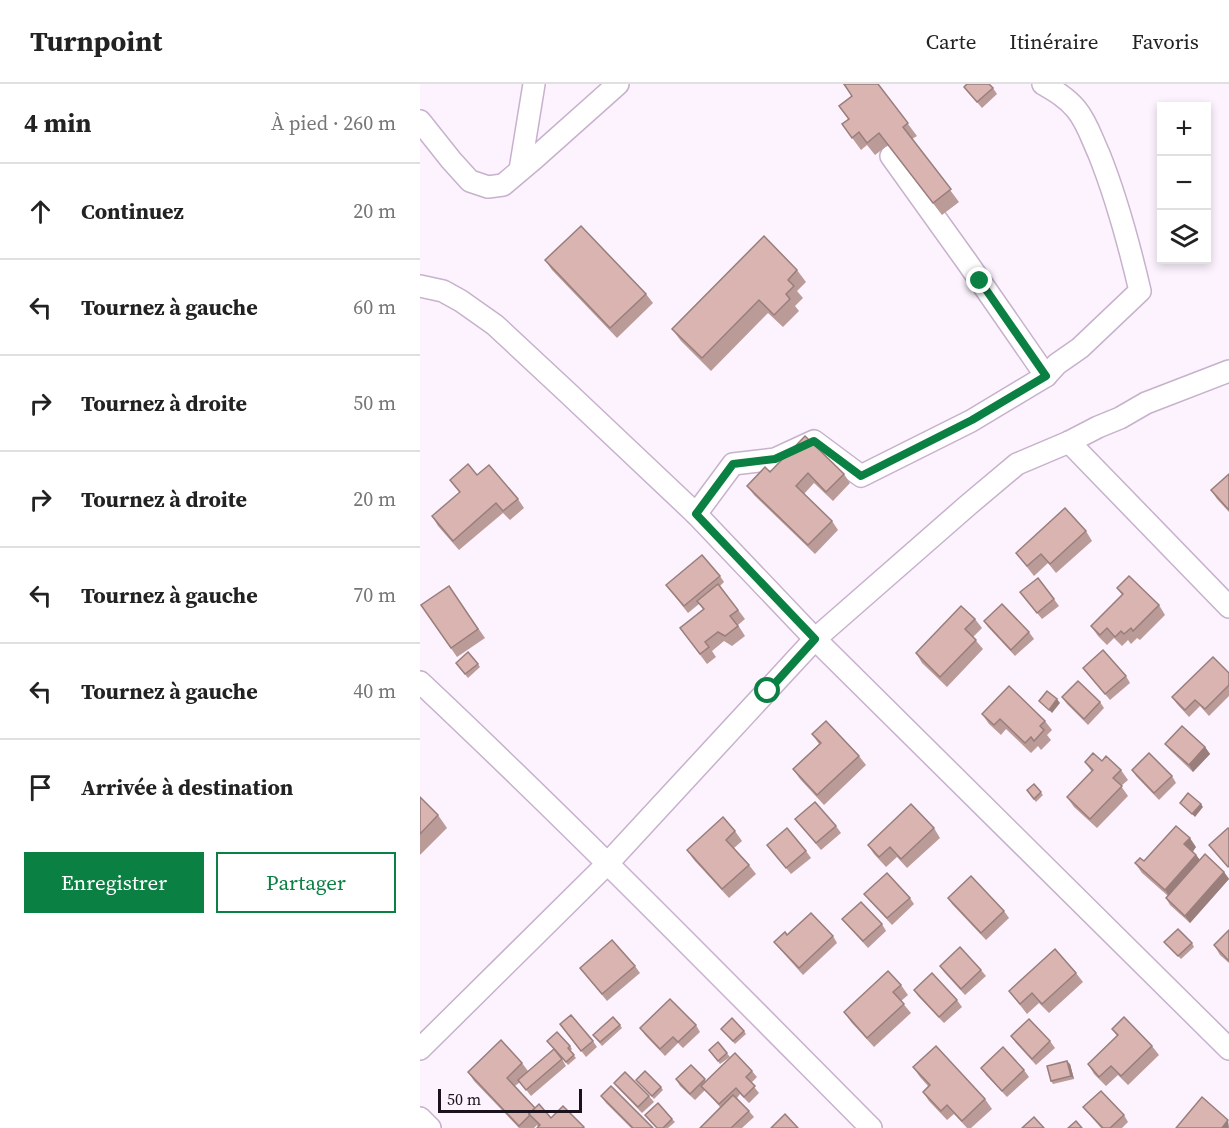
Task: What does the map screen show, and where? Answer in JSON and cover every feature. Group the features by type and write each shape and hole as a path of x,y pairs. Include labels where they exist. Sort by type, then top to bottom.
{"street":[{"path":"520,170 534,84"},
{"path":"420,121 470,181 488,187 503,185 618,84"},
{"path":"696,514 733,464 775,459 814,441 861,476 972,420 1046,376 1057,364 1080,348 1140,291 1117,202 1087,125 1076,109 1062,96 1043,84"},
{"path":"891,156 1046,376"},
{"path":"420,286 443,291 495,325 696,514 815,639 1229,1049"},
{"path":"420,1049 608,863 815,639 1017,464 1120,418 1146,403 1229,371"},
{"path":"1069,442 1229,607"},
{"path":"420,682 608,863 871,1128"},
{"path":"420,1118 430,1128"}],"building":[{"path":"844,84 878,84 908,123 903,127 951,189 933,203 879,133 867,143 859,132 852,138 842,124 849,119 839,106 852,96"},
{"path":"967,84 989,84 993,88 977,102 964,87"},
{"path":"581,226 646,294 610,328 545,260"},
{"path":"764,236 797,270 788,280 794,286 786,294 790,299 774,315 759,300 702,358 672,329"},
{"path":"805,436 844,474 826,492 808,473 796,486 832,521 808,545 747,486 765,467 770,472"},
{"path":"468,464 477,475 489,465 518,499 503,511 496,503 453,541 432,516 460,492 450,480"},
{"path":"1229,474 1229,510 1211,490"},
{"path":"1065,508 1086,531 1050,564 1041,554 1027,566 1016,553"},
{"path":"702,555 720,576 684,606 666,585"},
{"path":"1129,576 1159,605 1133,631 1131,628 1124,634 1121,631 1115,637 1107,628 1100,635 1091,626 1123,594 1117,588"},
{"path":"1038,578 1054,599 1037,613 1020,592"},
{"path":"718,584 738,610 730,616 738,626 725,636 718,632 705,642 709,647 700,654 680,628 704,609 697,601"},
{"path":"449,586 478,629 451,648 421,605"},
{"path":"1002,604 1029,632 1011,650 984,621"},
{"path":"961,606 975,619 965,629 976,640 940,677 916,653"},
{"path":"1103,650 1126,676 1105,694 1083,668"},
{"path":"468,652 478,664 465,674 456,663"},
{"path":"1213,657 1229,673 1229,685 1205,709 1195,700 1185,710 1172,697"},
{"path":"1078,681 1100,702 1084,719 1062,697"},
{"path":"1009,686 1045,721 1040,726 1044,730 1034,741 1031,737 1025,743 1000,719 994,725 982,714"},
{"path":"1047,691 1057,699 1049,710 1039,701"},
{"path":"826,721 859,756 817,795 793,769 821,743 812,734"},
{"path":"1182,726 1205,747 1189,765 1165,744"},
{"path":"1093,753 1102,761 1106,756 1121,770 1113,778 1122,786 1090,819 1067,797 1093,770 1085,762"},
{"path":"1149,753 1172,776 1154,793 1132,770"},
{"path":"1034,784 1041,792 1034,799 1027,790"},
{"path":"1188,793 1201,804 1192,814 1180,803"},
{"path":"420,797 438,815 420,834"},
{"path":"815,802 836,826 816,843 795,819"},
{"path":"911,804 934,828 901,859 890,847 879,857 868,845"},
{"path":"723,817 735,831 726,840 749,865 722,889 687,850"},
{"path":"1176,826 1190,838 1184,844 1196,855 1165,890 1135,863 1140,858 1144,861"},
{"path":"787,828 806,851 786,868 767,845"},
{"path":"1228,828 1229,866 1228,867 1209,845"},
{"path":"1205,854 1224,872 1185,916 1166,898"},
{"path":"887,873 910,898 887,918 864,894"},
{"path":"971,876 1004,911 981,933 948,898"},
{"path":"861,902 882,924 863,941 842,919"},
{"path":"811,913 833,936 799,968 774,942 785,932 787,935"},
{"path":"1178,929 1192,943 1178,956 1164,942"},
{"path":"1229,930 1229,961 1214,945"},
{"path":"612,940 635,966 602,994 580,968"},
{"path":"960,947 981,970 961,989 940,966"},
{"path":"1055,949 1076,973 1042,1004 1032,993 1020,1004 1009,991"},
{"path":"888,971 901,985 893,992 904,1004 867,1038 844,1012"},
{"path":"932,973 957,1000 939,1017 914,990"},
{"path":"670,999 696,1025 678,1042 673,1037 660,1049 640,1028"},
{"path":"571,1015 593,1041 581,1051 560,1024"},
{"path":"613,1017 620,1025 600,1042 593,1035"},
{"path":"1124,1017 1152,1046 1121,1076 1111,1066 1099,1077 1088,1064 1118,1035 1112,1029"},
{"path":"732,1018 744,1031 733,1041 721,1029"},
{"path":"1029,1019 1050,1041 1032,1059 1011,1036"},
{"path":"557,1032 570,1046 568,1048 574,1055 566,1062 547,1041"},
{"path":"501,1040 522,1063 507,1078 535,1108 519,1126 468,1072"},
{"path":"718,1042 727,1053 718,1061 709,1050"},
{"path":"936,1046 985,1099 962,1121 947,1105 941,1111 923,1092 930,1085 913,1067"},
{"path":"1003,1047 1024,1070 1002,1091 981,1068"},
{"path":"554,1049 562,1059 526,1090 518,1080"},
{"path":"735,1053 752,1071 746,1077 755,1086 744,1097 736,1088 719,1104 701,1086"},
{"path":"1067,1061 1071,1076 1051,1081 1047,1066"},
{"path":"691,1065 705,1079 690,1094 676,1079"},
{"path":"645,1071 661,1087 652,1096 636,1080"},
{"path":"625,1072 649,1096 638,1107 614,1083"},
{"path":"611,1086 653,1128 633,1128 601,1096"},
{"path":"1101,1091 1124,1115 1110,1128 1103,1128 1083,1107"},
{"path":"733,1095 749,1111 731,1128 700,1128"},
{"path":"1202,1097 1228,1120 1222,1128 1176,1128"},
{"path":"658,1103 672,1119 663,1128 657,1128 645,1115"},
{"path":"539,1104 551,1118 563,1106 584,1127 537,1128 540,1125 529,1114"},
{"path":"785,1114 798,1128 771,1128"},
{"path":"1034,1117 1044,1128 1022,1128"},
{"path":"1076,1121 1082,1128 1068,1128"}],"route":[{"path":"768,691 815,639 696,514 733,464 775,459 814,441 861,476 972,420 1046,376 980,281"}]}
